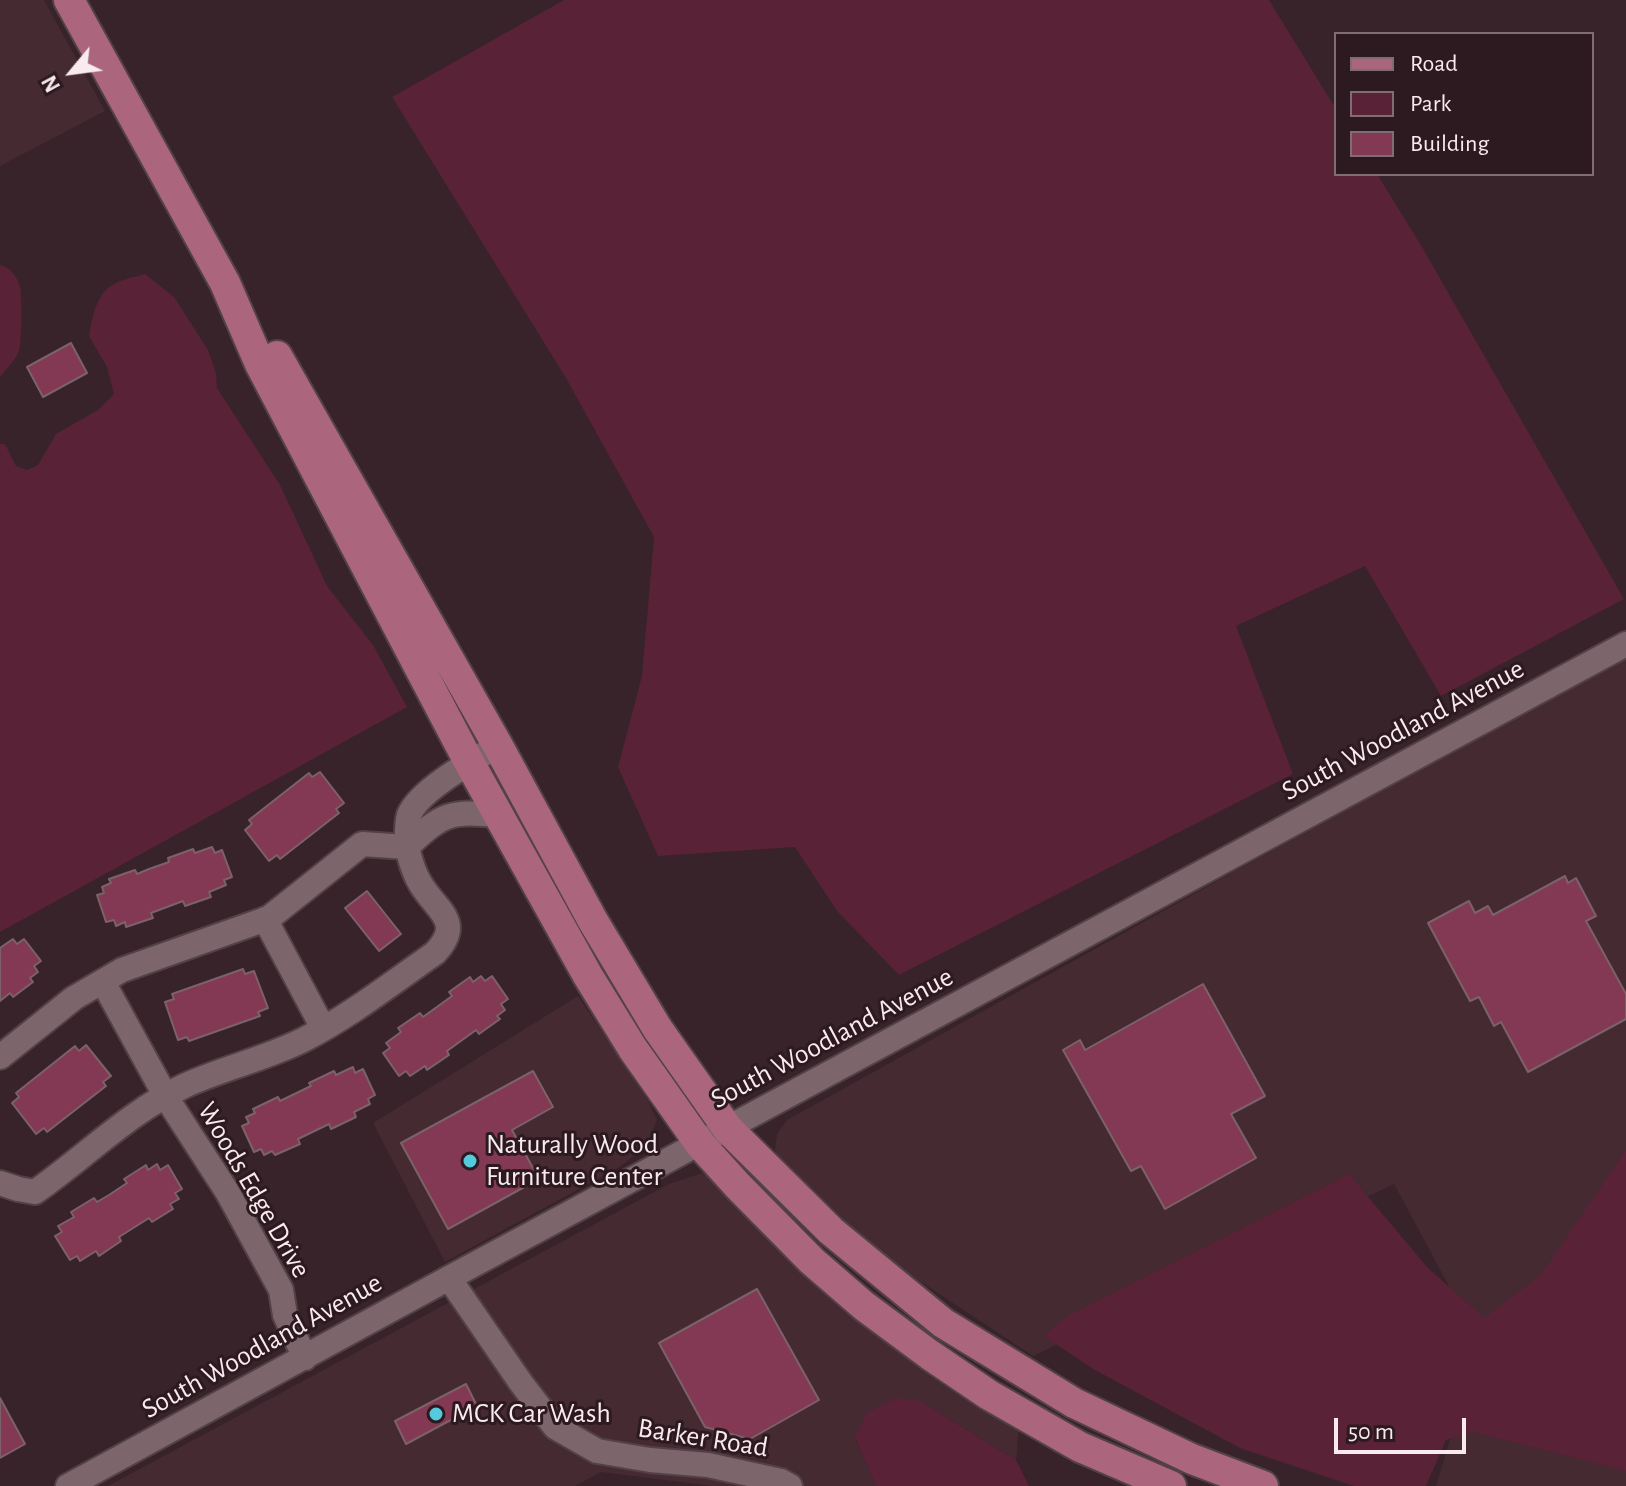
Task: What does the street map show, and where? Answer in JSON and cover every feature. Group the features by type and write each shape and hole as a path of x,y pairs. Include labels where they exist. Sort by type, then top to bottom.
{"main road":[{"path":"69,0 225,283 260,364 469,762 588,976 619,1027 700,1144 812,1261 864,1306 930,1355 989,1395 1080,1447 1171,1486"},
{"path":"225,283 279,359 498,746 593,921 649,1014 728,1129 831,1231 943,1323 1074,1403 1192,1459 1263,1486"}],"street":[{"name":"South Woodland Avenue","path":"68,1486 1626,644"},
{"path":"407,847 409,816 419,801 469,762 498,746"},
{"path":"0,1057 74,998 122,970 265,919 362,844 407,847 424,830 446,816 464,812 500,815"},
{"name":"Woods Edge Drive","path":"0,1183 35,1192 142,1111 184,1086 305,1040 435,953 446,941 450,929 446,916 419,883 407,847"},
{"path":"265,919 323,1028"},
{"name":"Woods Edge Drive","path":"103,982 166,1097 228,1193 281,1290 285,1315 305,1358"},
{"name":"Barker Road","path":"449,1278 555,1427 597,1451 708,1465 781,1481 790,1486"}],"shaded area":[{"path":"0,0 44,0 105,111 0,166"},
{"path":"1626,658 1626,1486 1436,1486 1479,1342 1394,1184 1033,1356 867,1246 780,1165 775,1150 777,1134 787,1120"},
{"path":"578,996 647,1099 657,1120 647,1145 621,1166 445,1262 373,1123"},
{"path":"702,1173 723,1185 1019,1427 1016,1460 920,1401 855,1437 876,1486 712,1486 601,1472 575,1486 108,1486 669,1184"}],"green space":[{"path":"564,0 1269,0 1334,106 1334,176 1378,176 1624,599 1441,696 1365,566 1236,626 1293,774 899,975 837,911 795,847 658,856 618,767 642,676 654,537 566,378 392,97"},
{"path":"0,265 10,270 19,283 21,338 19,351 0,377"},
{"path":"145,274 174,297 208,350 216,373 217,388 280,485 327,586 373,645 407,707 0,932 0,444 5,444 16,466 27,470 38,465 56,434 98,410 114,394 107,367 89,336 93,314 108,288"},
{"path":"1626,1150 1626,1471 1474,1432 1446,1440 1426,1486 1354,1486 1240,1448 1093,1369 1044,1336 1066,1317 1349,1174 1427,1267 1484,1318 1541,1275"},
{"path":"896,1398 920,1401 1016,1460 1029,1486 876,1486 855,1437 867,1413"}],"building":[{"path":"71,343 87,373 43,397 27,367"},
{"path":"320,772 344,803 336,809 339,813 280,859 277,855 269,861 245,830 252,824 249,820 309,773 312,777"},
{"path":"212,847 215,853 222,850 232,877 224,880 226,885 209,892 211,897 185,906 183,901 151,913 153,918 126,927 125,922 116,926 114,920 106,922 97,895 104,893 102,887 111,883 109,879 135,870 137,874 193,849 195,853"},
{"path":"1565,876 1568,883 1576,878 1596,916 1586,921 1626,994 1626,1019 1528,1072 1501,1022 1494,1026 1479,997 1470,1001 1428,923 1469,901 1475,913 1488,906 1493,915"},
{"path":"367,891 401,934 379,951 345,908"},
{"path":"13,939 17,944 24,939 41,961 34,966 38,972 30,978 33,982 13,997 10,993 0,1001 0,948"},
{"path":"243,969 245,974 254,971 268,1008 258,1012 260,1016 189,1041 187,1037 178,1040 165,1002 174,999 172,994"},
{"path":"481,976 485,981 492,976 508,999 501,1004 505,1010 497,1016 500,1019 479,1034 476,1030 427,1070 425,1066 410,1076 406,1071 399,1076 383,1053 390,1048 386,1043 401,1032 398,1028 420,1013 423,1017 452,996 449,992 470,977 473,982"},
{"path":"1203,984 1265,1096 1231,1114 1256,1158 1165,1209 1141,1166 1131,1171 1063,1050 1080,1040 1085,1050"},
{"path":"86,1045 111,1076 103,1082 106,1086 47,1132 44,1128 36,1134 12,1103 19,1097 16,1093 75,1046 79,1051"},
{"path":"353,1067 355,1073 363,1069 375,1095 368,1099 370,1104 354,1112 356,1117 331,1129 329,1124 298,1139 300,1144 275,1155 272,1151 264,1155 261,1149 254,1152 242,1126 249,1123 246,1117 255,1113 253,1109 278,1097 280,1101 334,1071 336,1075"},
{"name":"Naturally Wood Furniture Center","path":"533,1071 553,1107 512,1130 539,1179 448,1229 401,1143"},
{"path":"157,1164 160,1170 168,1165 182,1189 175,1193 179,1199 170,1204 173,1209 152,1222 149,1218 119,1237 121,1241 99,1256 96,1251 80,1261 77,1256 70,1260 55,1236 62,1232 58,1226 74,1217 71,1212 94,1198 97,1202 109,1195 127,1183 124,1179 146,1165 148,1170"},
{"path":"757,1289 819,1400 750,1439 705,1427 659,1343"},
{"name":"MCK Car Wash","path":"466,1384 477,1406 406,1444 395,1421"},
{"path":"0,1398 25,1444 0,1458"}],"place":[{"name":"Naturally Wood Furniture Center","path":"470,1161"},
{"name":"MCK Car Wash","path":"436,1414"}]}
